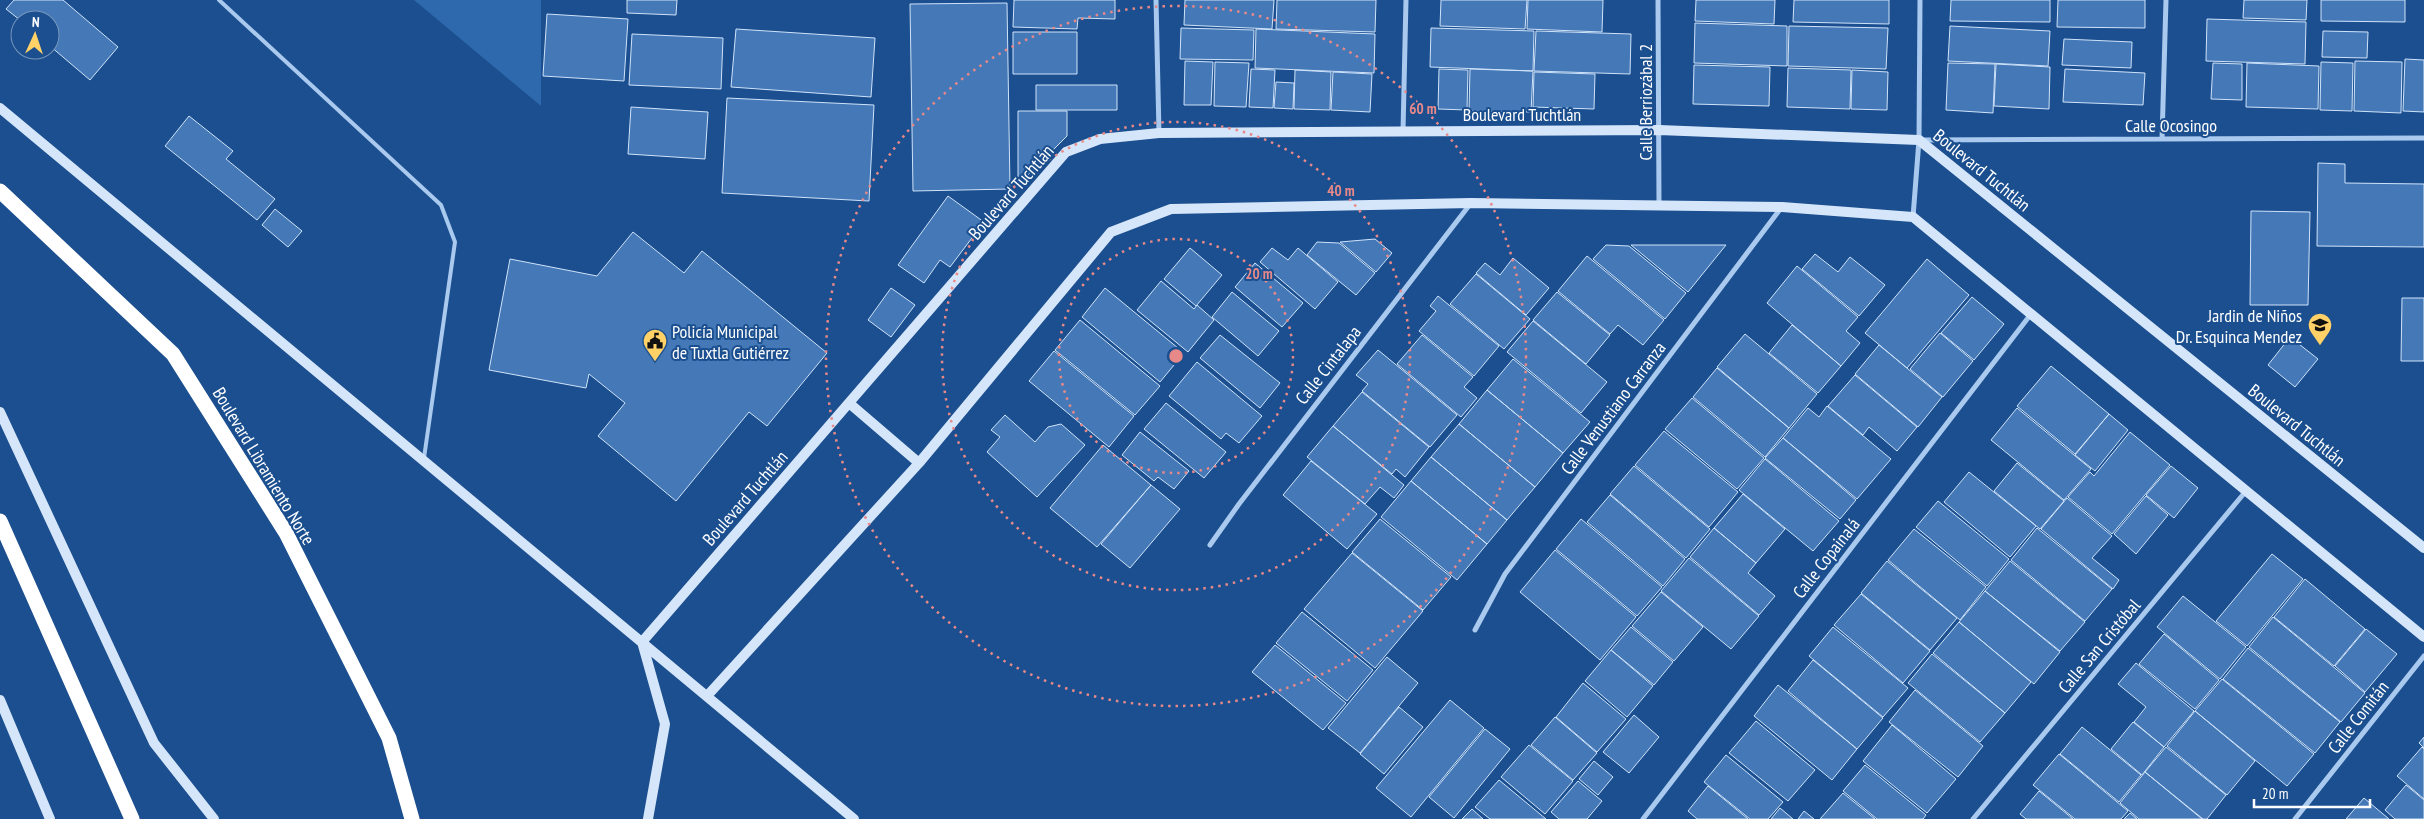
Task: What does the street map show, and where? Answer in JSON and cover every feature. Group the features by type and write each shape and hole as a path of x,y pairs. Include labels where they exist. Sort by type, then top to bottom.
{"highway":[{"name":"Boulevard Libramiento Norte","path":"0,190 173,354 286,532 389,738 412,819"},
{"path":"0,521 132,819"}],"street":[{"path":"1156,0 1159,133"},
{"path":"1403,131 1406,0"},
{"name":"Calle Berriozábal 2","path":"1658,0 1659,205"},
{"path":"1913,217 1919,140 1920,0"},
{"path":"2162,139 2166,0"},
{"path":"0,108 854,819"},
{"name":"Boulevard Tuchtlán","path":"642,642 1066,152 1100,139 1159,133 1659,130 1919,140 2424,548"},
{"name":"Calle Ocosingo","path":"1919,140 2424,138"},
{"path":"707,696 919,463 1111,232 1171,210 1471,202 1782,207 1913,217 2424,637"},
{"name":"Calle Cintalapa","path":"1210,545 1239,504 1471,202"},
{"name":"Calle Venustiano Carranza","path":"1475,630 1505,574 1782,207"},
{"name":"Calle Copainalá","path":"1643,819 2032,314"},
{"path":"849,403 919,463"},
{"path":"0,412 154,743 214,819"},
{"name":"Calle San Cristóbal","path":"1973,819 2246,490"},
{"path":"642,642 665,724 648,819"},
{"name":"Calle Comitán","path":"2295,819 2424,656"},
{"path":"0,700 50,819"}],"lane":[{"path":"219,0 441,205 455,242 424,461"}],"shaded area":[{"path":"414,0 541,0 541,106"}],"building":[{"path":"14,0 63,0 118,47 90,80 60,54 60,10 10,10 10,12 6,9"},
{"path":"627,0 677,0 676,15 627,13"},
{"path":"1014,0 1115,0 1115,19 1078,18 1077,29 1013,27"},
{"path":"1185,0 1274,0 1272,29 1184,25"},
{"path":"1277,0 1376,0 1375,32 1276,29"},
{"path":"1441,0 1527,0 1525,29 1440,26"},
{"path":"1528,0 1603,0 1602,32 1527,29"},
{"path":"1696,0 1775,0 1774,24 1695,21"},
{"path":"1794,0 1889,0 1889,24 1793,22"},
{"path":"1951,0 2050,0 2050,22 1950,21"},
{"path":"2058,0 2145,0 2145,28 2057,27"},
{"path":"2244,0 2307,0 2306,20 2243,18"},
{"path":"2321,0 2405,0 2405,22 2321,21"},
{"path":"1007,3 1010,189 913,191 910,4"},
{"path":"547,14 628,19 624,81 543,76"},
{"path":"2207,19 2306,22 2305,64 2206,61"},
{"path":"1695,23 1787,26 1787,66 1694,63"},
{"path":"1789,26 1888,28 1886,69 1788,66"},
{"path":"1950,26 2050,31 2048,66 1948,61"},
{"path":"1181,28 1254,30 1253,60 1180,59"},
{"path":"1431,28 1534,31 1533,71 1430,67"},
{"path":"736,29 875,38 871,97 731,87"},
{"path":"1256,29 1375,34 1374,73 1255,68"},
{"path":"1536,31 1631,34 1630,74 1534,71"},
{"path":"2323,31 2368,32 2367,58 2322,57"},
{"path":"1013,32 1077,32 1077,74 1013,74"},
{"path":"632,34 723,38 721,89 629,85"},
{"path":"2064,39 2132,42 2131,68 2062,65"},
{"path":"2405,59 2424,60 2424,112 2403,111"},
{"path":"1185,61 1213,62 1211,105 1184,105"},
{"path":"2355,61 2402,62 2401,113 2354,111"},
{"path":"1215,62 1249,63 1246,107 1214,106"},
{"path":"2321,62 2353,63 2352,111 2320,110"},
{"path":"1948,63 1995,64 1993,113 1946,110"},
{"path":"2213,63 2242,64 2242,100 2211,99"},
{"path":"2247,63 2319,66 2318,109 2246,107"},
{"path":"1996,64 2050,67 2049,109 1994,106"},
{"path":"1694,65 1770,67 1769,106 1693,104"},
{"path":"1788,68 1851,70 1850,109 1787,107"},
{"path":"1251,69 1275,70 1273,108 1249,107"},
{"path":"1439,69 1468,70 1467,110 1438,109"},
{"path":"1470,69 1533,71 1531,112 1469,111"},
{"path":"2065,69 2145,73 2143,105 2063,102"},
{"path":"1295,70 1331,72 1330,110 1294,109"},
{"path":"1852,70 1888,72 1887,110 1851,109"},
{"path":"1333,72 1372,74 1370,112 1331,110"},
{"path":"1534,72 1595,74 1594,109 1533,107"},
{"path":"1276,82 1294,83 1293,109 1274,108"},
{"path":"1036,85 1117,85 1117,110 1036,110"},
{"path":"727,98 874,105 869,201 722,193"},
{"path":"631,107 708,112 705,159 628,154"},
{"path":"1018,111 1067,111 1067,136 1018,185"},
{"path":"189,116 233,151 226,159 275,199 257,220 165,146"},
{"path":"2318,163 2345,164 2345,183 2424,184 2424,247 2317,246"},
{"path":"948,196 984,222 950,267 940,260 924,283 898,265"},
{"path":"275,209 302,231 288,247 262,225"},
{"path":"2251,211 2310,212 2308,305 2250,305"},
{"name":"Policía Municipal de Tuxtla Gutiérrez","path":"633,232 684,273 702,251 827,353 767,426 749,412 676,501 598,436 625,403 589,374 586,388 489,370 510,259 597,276"},
{"path":"1375,239 1392,253 1376,272 1340,242"},
{"path":"1317,242 1339,243 1375,273 1356,295 1307,255"},
{"path":"1606,245 1629,246 1686,293 1665,319 1593,259"},
{"path":"1631,245 1726,245 1688,292"},
{"path":"1190,248 1222,275 1196,306 1164,279"},
{"path":"1272,248 1288,260 1298,248 1338,282 1315,309 1260,262"},
{"path":"1815,254 1838,272 1850,257 1885,285 1859,316 1802,269"},
{"path":"1587,256 1664,320 1643,345 1618,325 1610,334 1558,291"},
{"path":"1513,258 1549,288 1526,315 1476,273 1485,263 1500,275"},
{"path":"1927,259 1969,295 1907,368 1865,333"},
{"path":"1255,263 1303,303 1282,327 1235,287"},
{"path":"1797,266 1858,317 1846,331 1860,343 1841,366 1767,303"},
{"path":"1476,274 1530,319 1504,349 1450,304"},
{"path":"1161,281 1194,309 1197,305 1214,320 1188,352 1137,310"},
{"path":"891,288 915,305 891,337 868,320"},
{"path":"1105,288 1184,353 1160,382 1082,317"},
{"path":"1232,292 1279,331 1258,356 1212,317"},
{"path":"1557,292 1610,335 1586,364 1533,320"},
{"path":"1438,296 1499,346 1474,376 1419,331 1436,311 1430,306"},
{"path":"1972,297 2004,324 1974,360 1941,333"},
{"path":"2402,298 2424,298 2424,361 2401,361"},
{"path":"1080,320 1160,386 1135,415 1055,350"},
{"path":"1533,321 1607,382 1581,413 1507,352"},
{"path":"1792,325 1841,366 1818,393 1769,353"},
{"path":"1940,333 1973,361 1943,397 1910,369"},
{"path":"1745,334 1817,394 1789,428 1717,367"},
{"path":"1220,335 1280,383 1260,408 1200,358"},
{"path":"1422,335 1473,377 1464,387 1477,398 1461,417 1397,364"},
{"path":"2290,337 2318,359 2295,387 2268,365"},
{"path":"1879,345 1942,397 1918,427 1855,374"},
{"path":"1378,350 1457,415 1430,447 1362,391 1368,384 1356,375"},
{"path":"1054,351 1134,416 1109,447 1029,381"},
{"path":"1513,359 1590,422 1563,453 1487,390"},
{"path":"1197,362 1262,416 1239,443 1226,433 1221,439 1169,396"},
{"path":"2051,366 2109,414 2075,454 2017,406"},
{"path":"1717,368 1789,428 1765,457 1693,397"},
{"path":"1855,375 1917,427 1897,451 1869,427 1863,435 1828,406"},
{"path":"1487,390 1563,453 1535,487 1459,424"},
{"path":"1362,392 1429,447 1405,477 1396,469 1392,474 1333,426"},
{"path":"1692,398 1764,458 1737,489 1665,429"},
{"path":"1166,403 1226,452 1204,478 1144,429"},
{"path":"1827,406 1891,459 1857,499 1783,438 1808,408 1819,417"},
{"path":"2017,408 2091,469 2064,500 1991,440"},
{"path":"2109,414 2128,430 2095,471 2075,455"},
{"path":"1005,415 1035,442 1048,427 1061,424 1085,445 1037,497 987,452 1000,437 991,430"},
{"path":"1459,424 1535,487 1507,520 1431,457"},
{"path":"1333,426 1404,485 1394,498 1380,487 1365,504 1307,457"},
{"path":"1664,431 1738,492 1709,527 1635,465"},
{"path":"1140,432 1189,471 1174,489 1158,477 1154,481 1122,455"},
{"path":"2130,432 2170,465 2112,534 2068,497 2090,472 2094,476"},
{"path":"1783,438 1856,500 1840,519 1765,458"},
{"path":"1103,445 1151,485 1097,547 1050,508"},
{"path":"1431,457 1507,520 1487,544 1411,481"},
{"path":"1765,459 1839,521 1813,551 1739,490"},
{"path":"1311,461 1377,514 1347,549 1283,495"},
{"path":"2017,463 2064,501 2040,529 1994,491"},
{"path":"1634,466 1710,529 1686,558 1610,494"},
{"path":"2171,466 2198,488 2174,518 2146,495"},
{"path":"1969,472 2036,526 2010,557 1944,502"},
{"path":"1411,481 1487,544 1457,580 1381,517"},
{"path":"1151,485 1180,509 1130,568 1101,544"},
{"path":"1743,494 1785,529 1756,563 1714,528"},
{"path":"1610,495 1685,559 1663,586 1587,522"},
{"path":"2146,496 2168,515 2136,554 2114,534"},
{"path":"2067,498 2112,536 2092,558 2119,580 2113,589 2041,529"},
{"path":"1938,501 2009,559 1987,586 1916,527"},
{"path":"1380,519 1451,577 1423,610 1352,552"},
{"path":"1581,519 1662,587 1637,616 1556,549"},
{"path":"1714,528 1756,563 1748,573 1775,596 1759,615 1690,557"},
{"path":"2037,528 2112,589 2085,621 2011,560"},
{"path":"1914,529 1986,587 1960,620 1888,560"},
{"path":"1555,550 1636,617 1600,660 1520,592"},
{"path":"1352,553 1423,611 1375,668 1304,609"},
{"path":"2272,554 2303,579 2247,646 2216,621"},
{"path":"1689,558 1759,616 1731,649 1661,591"},
{"path":"1887,561 1957,618 1930,650 1861,593"},
{"path":"2010,561 2085,622 2060,651 1985,591"},
{"path":"2305,579 2365,629 2334,666 2274,617"},
{"path":"1985,591 2060,652 2034,684 1959,622"},
{"path":"1661,592 1703,627 1674,661 1632,626"},
{"path":"1861,594 1930,651 1903,683 1834,625"},
{"path":"2183,596 2246,647 2220,679 2157,627"},
{"path":"1302,612 1373,670 1347,701 1276,643"},
{"path":"2273,617 2365,693 2341,722 2249,647"},
{"path":"1959,622 2031,682 2005,713 1933,653"},
{"path":"1631,627 1673,662 1654,685 1611,650"},
{"path":"1833,627 1908,688 1883,717 1809,656"},
{"path":"2366,629 2397,654 2365,692 2335,666"},
{"path":"2164,634 2219,680 2195,709 2139,664"},
{"path":"1275,645 1346,703 1323,730 1252,672"},
{"path":"2248,648 2340,722 2315,753 2223,679"},
{"path":"1611,650 1653,686 1627,717 1585,681"},
{"path":"1932,654 2005,713 1980,742 1908,683"},
{"path":"1387,657 1418,683 1360,753 1328,728"},
{"path":"1813,660 1883,718 1857,749 1788,691"},
{"path":"2136,663 2194,711 2164,747 2134,722 2146,707 2118,684"},
{"path":"2222,679 2314,754 2287,786 2195,711"},
{"path":"1583,683 1626,719 1597,752 1556,717"},
{"path":"1778,685 1857,749 1832,780 1754,716"},
{"path":"1915,690 1983,746 1958,777 1889,722"},
{"path":"1450,700 1484,728 1411,817 1376,788"},
{"path":"1399,707 1423,727 1384,774 1360,754"},
{"path":"2195,711 2255,761 2227,795 2167,746"},
{"path":"1634,715 1659,737 1629,773 1603,752"},
{"path":"1555,717 1597,753 1573,780 1531,745"},
{"path":"1756,721 1815,770 1788,801 1729,753"},
{"path":"2133,722 2164,747 2142,775 2111,749"},
{"path":"1892,725 1956,779 1927,813 1863,761"},
{"path":"2082,727 2141,775 2119,802 2060,754"},
{"path":"1485,729 1510,749 1454,818 1429,797"},
{"path":"2424,737 2424,748 2419,743"},
{"path":"1529,745 1573,781 1545,814 1501,777"},
{"path":"2166,747 2226,795 2207,819 2203,819 2145,772"},
{"path":"2422,747 2424,749 2424,799 2397,776"},
{"path":"2059,754 2128,811 2121,819 2075,819 2033,785"},
{"path":"1726,755 1783,802 1768,819 1750,819 1704,782"},
{"path":"1594,761 1613,777 1598,795 1579,779"},
{"path":"1865,765 1926,815 1923,819 1877,819 1843,791"},
{"path":"2145,772 2202,819 2139,819 2120,803"},
{"path":"1499,780 1546,819 1490,819 1475,807"},
{"path":"1578,781 1602,801 1587,819 1559,819 1551,812"},
{"path":"2406,785 2424,800 2424,819 2395,819 2385,810"},
{"path":"1708,786 1748,819 1697,819 1688,811"},
{"path":"2039,791 2073,819 2026,819 2020,814"},
{"path":"1843,793 1875,819 1820,819"},
{"path":"2364,798 2389,819 2346,819"},
{"path":"1780,808 1793,819 1771,819"},
{"path":"1472,809 1483,819 1462,819"},
{"path":"1804,811 1814,819 1798,819"},
{"path":"2130,813 2137,819 2124,819"}],"place":[{"name":"Jardin de Niños Dr. Esquinca Mendez","path":"2320,346"},
{"name":"Policía Municipal de Tuxtla Gutiérrez","path":"655,362"}]}
